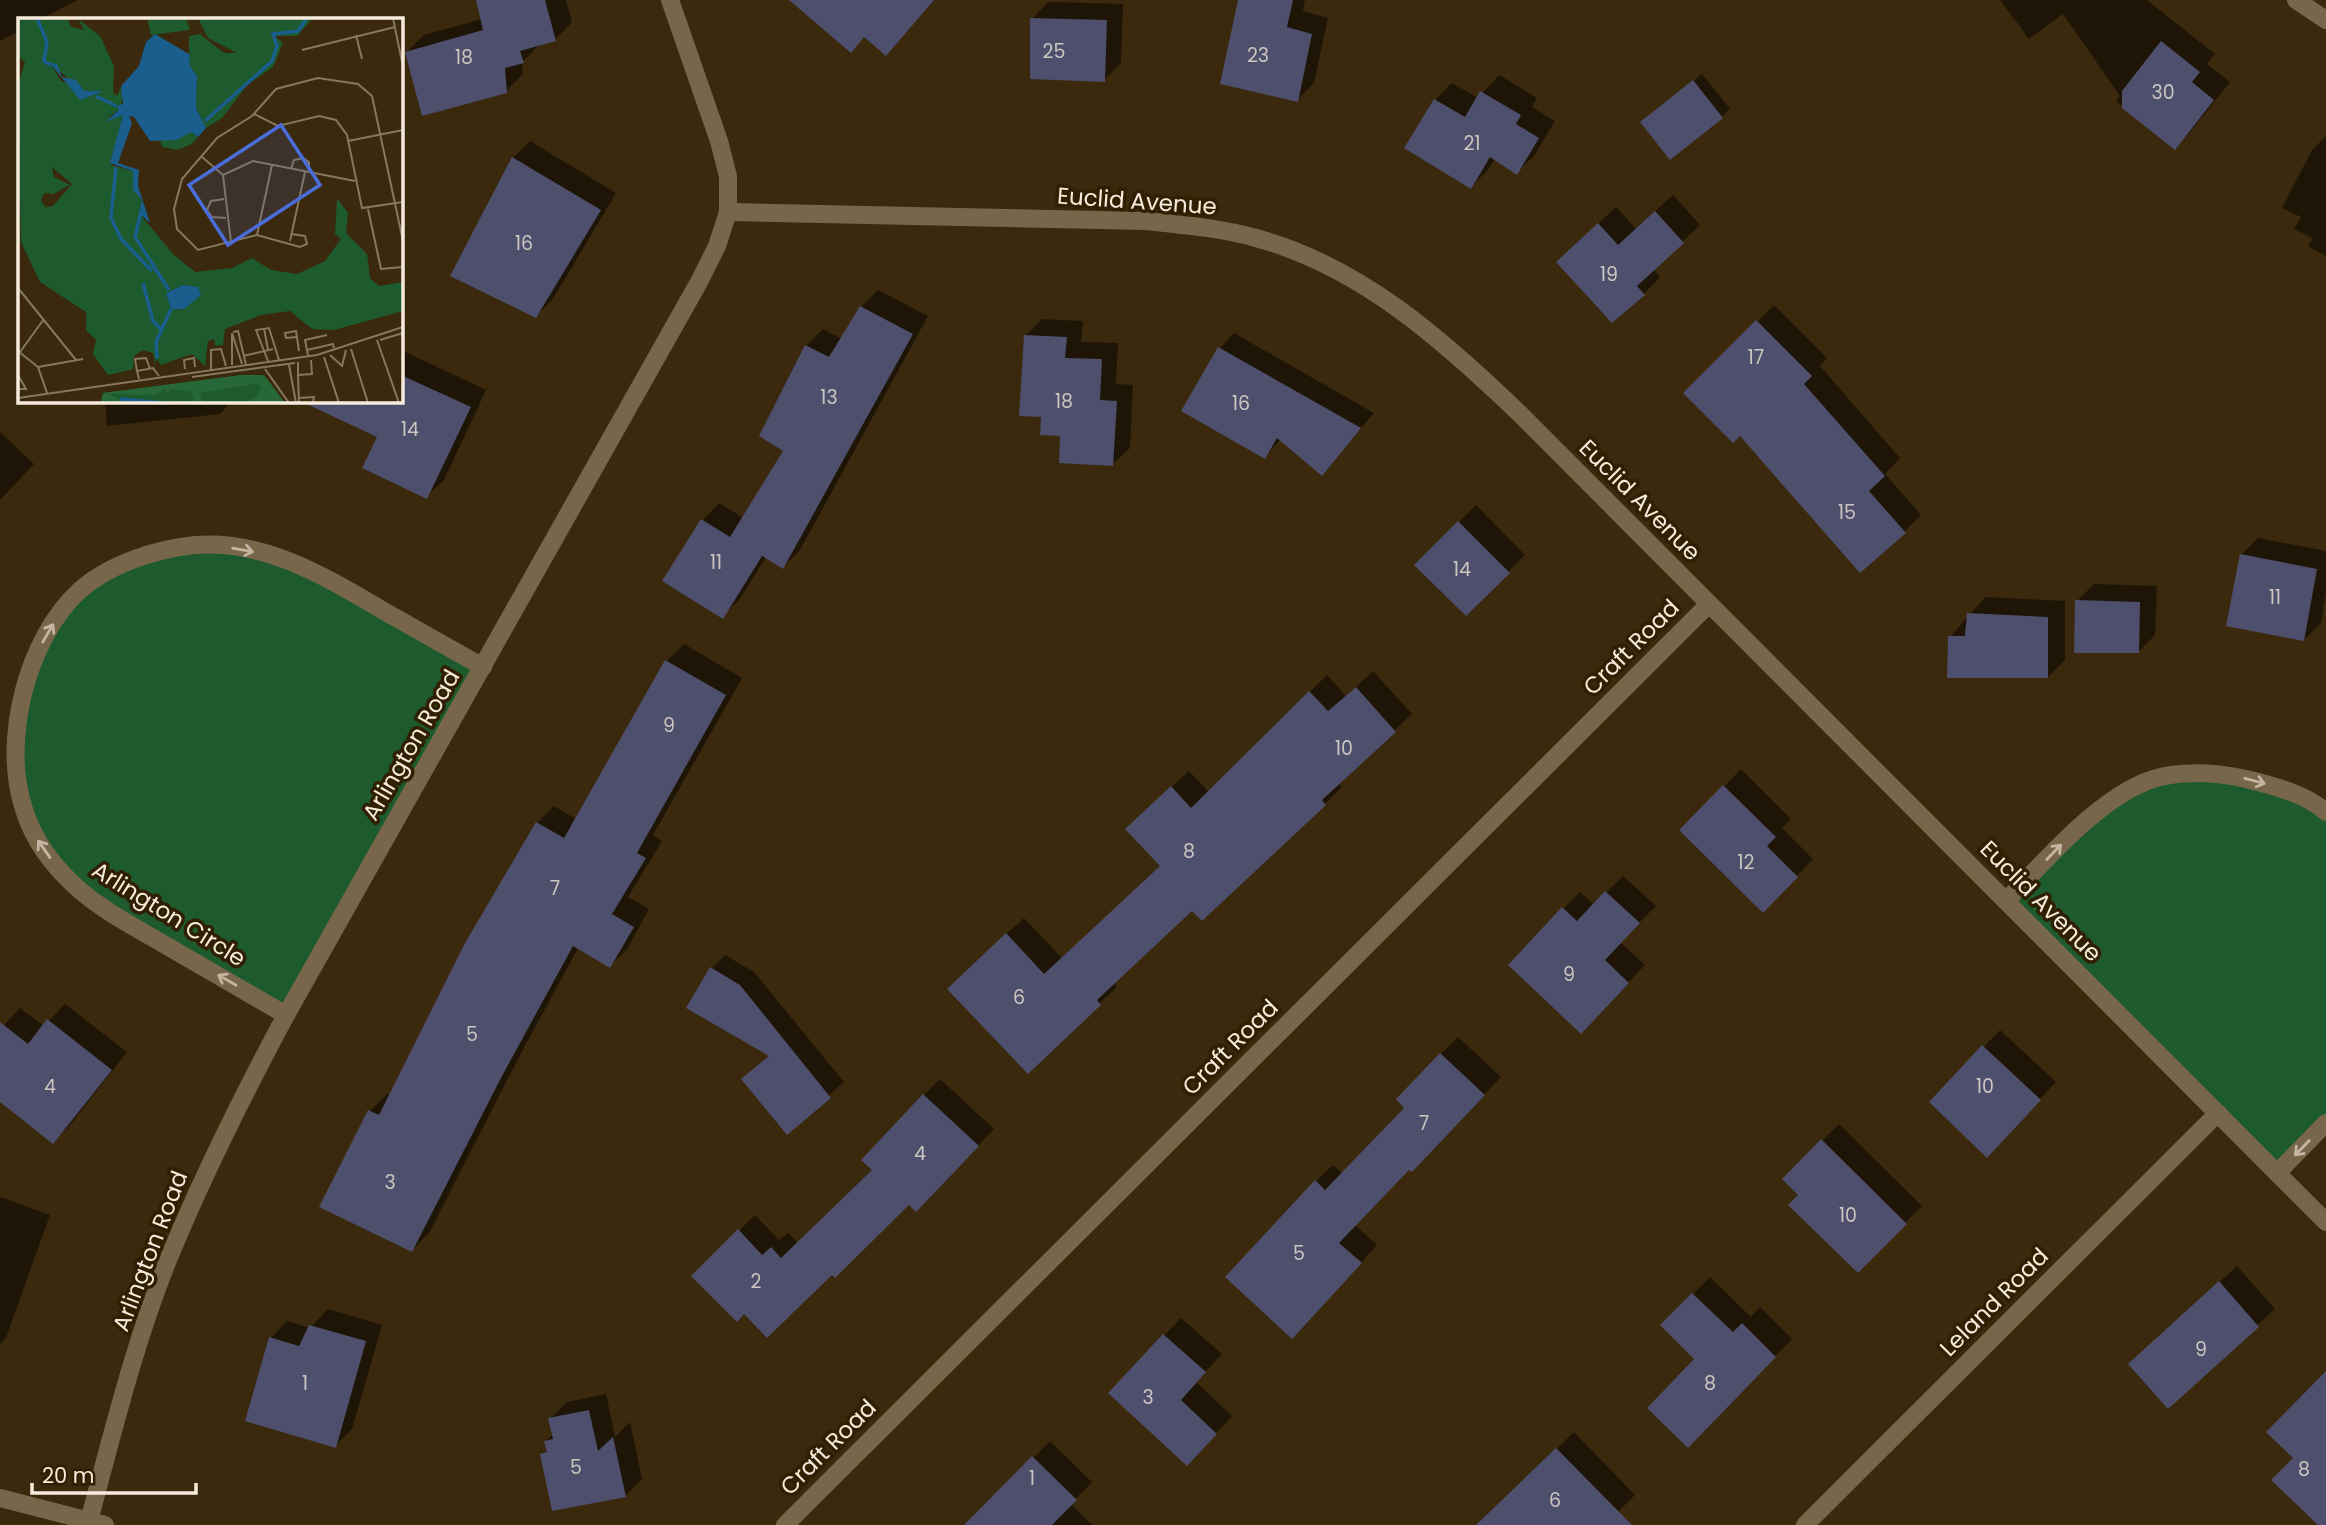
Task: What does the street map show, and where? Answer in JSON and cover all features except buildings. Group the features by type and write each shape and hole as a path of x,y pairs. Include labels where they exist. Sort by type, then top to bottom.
{"street":[{"name":"Arlington Road","path":"97,1523 115,1426 165,1268 233,1114 717,246 728,212 728,176 719,141 670,0"},
{"path":"2296,0 2326,20"},
{"name":"Euclid Avenue","path":"728,212 1146,221 1206,228 1257,238 1311,258 1365,286 1415,320 1462,358 2326,1222"},
{"name":"Arlington Circle","path":"286,1015 135,928 94,901 63,874 38,842 22,806 15,763 18,719 29,668 51,626 79,591 110,569 152,553 197,545 240,548 281,558 320,574 483,667"},
{"name":"Craft Road","path":"785,1525 1709,604"},
{"path":"2006,901 2077,828 2114,799 2153,779 2199,772 2239,776 2283,788 2326,812"},
{"name":"Leland Road","path":"1805,1525 2218,1113"},
{"path":"2277,1173 2326,1122"},
{"path":"0,1497 97,1523"}],"green space":[{"path":"196,545 281,558 483,667 286,1015 63,874 22,806 18,719 51,627 110,569"},
{"path":"2239,776 2326,812 2326,1123 2277,1173 2006,901 2077,828 2153,779"}]}
